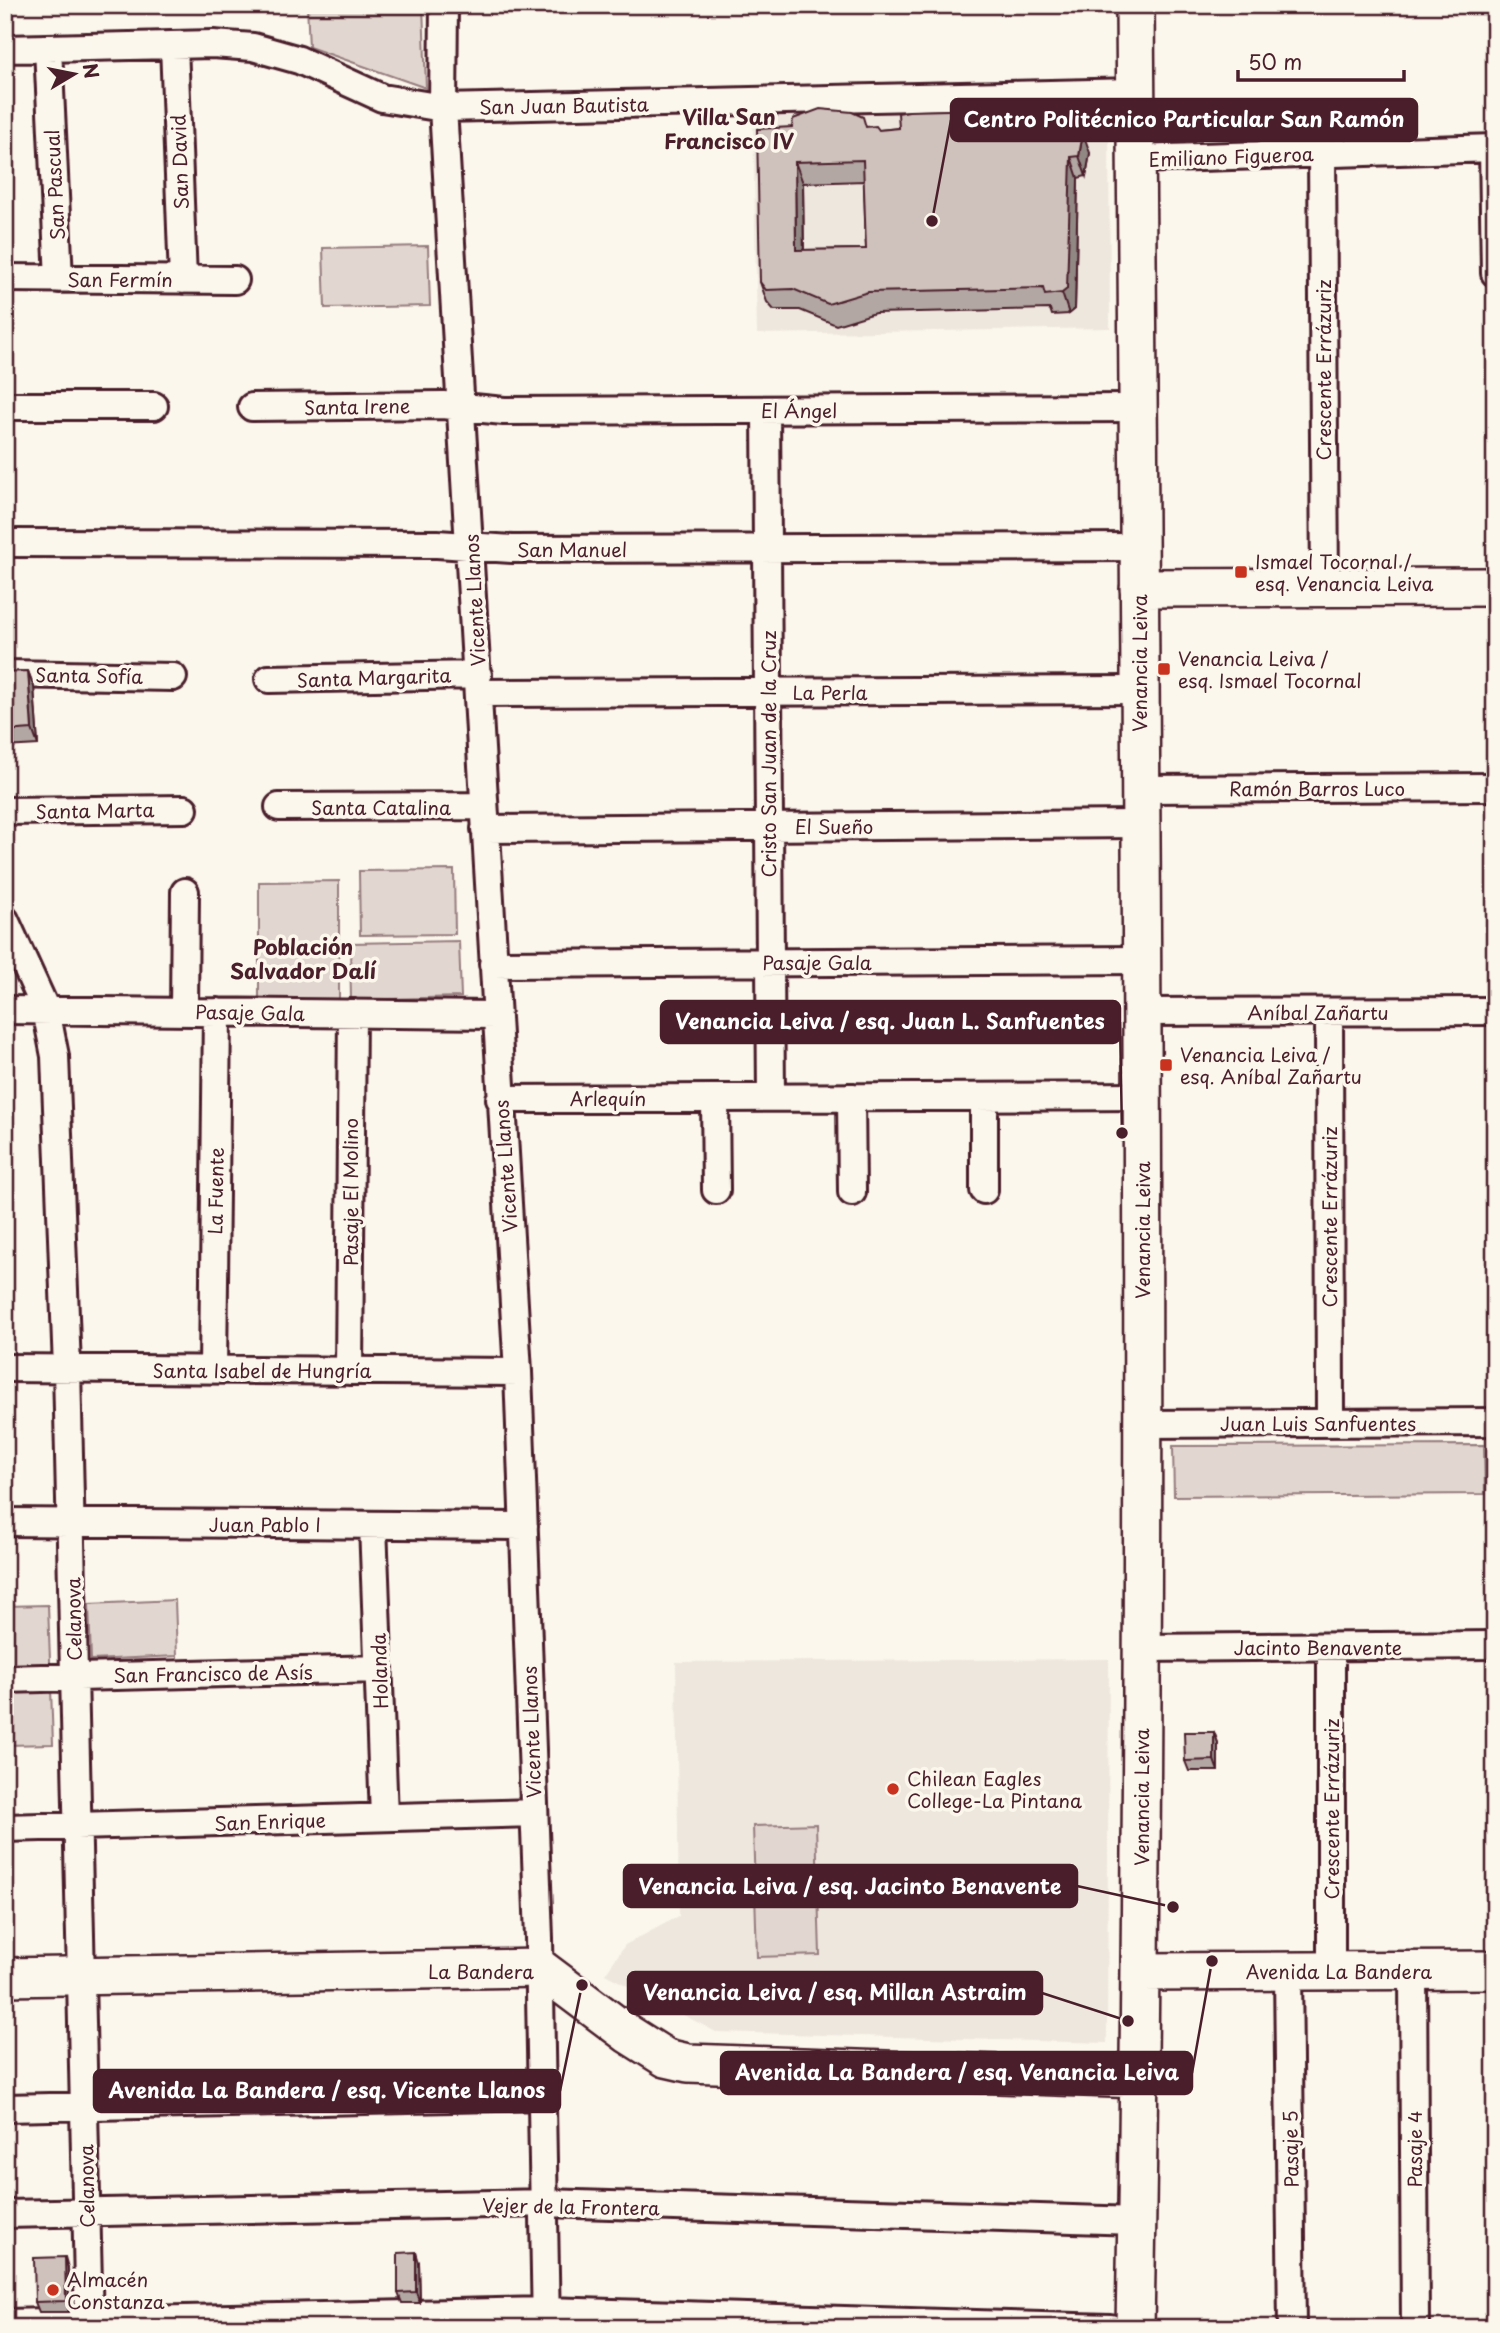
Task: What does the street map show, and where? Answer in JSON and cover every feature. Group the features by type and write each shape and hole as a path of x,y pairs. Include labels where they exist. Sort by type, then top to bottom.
{"street":[{"name":"Vicente Llanos","path":"444,5 443,108 518,1372 540,1968 546,2320"},
{"name":"Venancia Leiva","path":"1135,5 1142,960 1141,1972 1135,2328"},
{"name":"San Juan Bautista","path":"5,50 233,44 276,52 382,99 443,108 1135,92"},
{"name":"San David","path":"173,45 184,280"},
{"name":"San Pascual","path":"48,48 59,279"},
{"name":"Emiliano Figueroa","path":"1136,159 1494,148"},
{"path":"1494,148 1495,273"},
{"name":"Crescente Errázuriz","path":"1322,153 1325,588"},
{"name":"San Fermín","path":"5,278 235,280"},
{"name":"Santa Irene","path":"252,407 443,405 461,409"},
{"path":"5,406 154,406"},
{"name":"El Ángel","path":"461,409 1138,408"},
{"name":"Cristo San Juan de la Cruz","path":"766,410 771,1097"},
{"name":"San Manuel","path":"5,543 437,544 471,547 1139,547"},
{"path":"1139,588 1495,587"},
{"name":"Santa Sofía","path":"5,674 173,677"},
{"name":"Santa Margarita","path":"269,679 478,684"},
{"name":"La Perla","path":"478,684 768,692 1139,690"},
{"name":"Ramón Barros Luco","path":"1140,806 1495,787"},
{"name":"El Sueño","path":"484,817 769,827 1140,806"},
{"name":"Santa Catalina","path":"279,807 484,817"},
{"name":"Santa Marta","path":"5,811 184,808"},
{"path":"184,1012 185,892"},
{"name":"Celanova","path":"5,920 46,1010 55,1056 67,1368 89,2324"},
{"name":"Pasaje Gala","path":"493,964 1142,960"},
{"name":"Pasaje Gala","path":"5,1010 495,1015"},
{"name":"Aníbal Zañartu","path":"1142,1012 1495,1011"},
{"name":"La Fuente","path":"213,1369 218,1012"},
{"name":"Crescente Errázuriz","path":"1329,1012 1329,1423"},
{"name":"Pasaje El Molino","path":"349,1371 352,1013"},
{"name":"Arlequín","path":"500,1098 1142,1096"},
{"path":"851,1097 852,1192"},
{"path":"984,1097 984,1190"},
{"path":"715,1098 716,1190"},
{"name":"Santa Isabel de Hungría","path":"5,1368 518,1372"},
{"name":"Juan Luis Sanfuentes","path":"1142,1424 1495,1422"},
{"name":"Juan Pablo I","path":"5,1522 524,1526"},
{"name":"Holanda","path":"373,1525 384,1817"},
{"name":"Jacinto Benavente","path":"1142,1648 1495,1645"},
{"name":"Crescente Errázuriz","path":"1331,1647 1331,1970"},
{"name":"San Francisco de Asís","path":"5,1679 379,1669"},
{"name":"San Enrique","path":"5,1828 534,1813"},
{"name":"La Bandera","path":"5,1977 540,1968 628,2035 666,2058 688,2063 1139,2079"},
{"name":"Pasaje 4","path":"1413,1970 1415,2328"},
{"name":"Avenida La Bandera","path":"1141,1972 1495,1970"},
{"name":"Pasaje 5","path":"1288,1971 1292,2328"},
{"path":"5,2108 542,2096"},
{"name":"Vejer de la Frontera","path":"5,2214 545,2203 1137,2221"},
{"path":"5,2323 546,2320 1110,2328"}],"shaded area":[{"path":"307,5 423,5 426,88 309,47"},
{"path":"1098,103 1109,113 1110,328 757,334 753,112"},
{"path":"428,246 430,306 325,308 323,248"},
{"path":"454,870 455,934 360,935 359,871"},
{"path":"339,881 339,1000 259,1000 259,882"},
{"path":"459,941 461,997 351,1000 350,943"},
{"path":"1484,1445 1485,1494 1174,1496 1173,1446"},
{"path":"175,1600 177,1656 91,1660 89,1604"},
{"path":"48,1605 53,1744 5,1745 5,1606"},
{"name":"Chilean Eagles College-La Pintana","path":"1109,1659 1107,2043 716,2032 605,1974 625,1945 679,1916 676,1662"},
{"path":"816,1824 820,1955 757,1957 753,1826"}],"building":[{"path":"1030,108 1030,113 1043,113 1044,124 1077,125 1083,133 1079,156 1071,157 1067,289 1062,293 1045,295 1043,288 868,292 828,304 793,289 766,290 760,282 757,129 792,127 793,119 820,109 852,112 863,117 866,127 876,126 879,130 899,128 898,113","holes":["863,160 866,249 796,250 795,162"]},
{"path":"28,671 32,729 5,731 5,672"},
{"path":"1184,1732 1214,1732 1214,1760 1185,1761"},
{"path":"416,2252 416,2292 398,2293 398,2253"},
{"name":"Almacén Constanza","path":"65,2257 66,2301 35,2302 34,2258"}],"place":[{"name":"Centro Politécnico Particular San Ramón","path":"932,221"},
{"name":"Ismael Tocornal / esq. Venancia Leiva","path":"1241,572"},
{"name":"Venancia Leiva / esq. Ismael Tocornal","path":"1164,669"},
{"name":"Venancia Leiva / esq. Aníbal Zañartu","path":"1166,1065"},
{"name":"Venancia Leiva / esq. Juan L. Sanfuentes","path":"1122,1133"},
{"name":"Chilean Eagles College-La Pintana","path":"893,1789"},
{"name":"Venancia Leiva / esq. Jacinto Benavente","path":"1173,1907"},
{"name":"Avenida La Bandera / esq. Venancia Leiva","path":"1212,1961"},
{"name":"Avenida La Bandera / esq. Vicente Llanos","path":"582,1985"},
{"name":"Venancia Leiva / esq. Millan Astraim","path":"1128,2021"},
{"name":"Almacén Constanza","path":"53,2290"}],"district":[{"name":"Villa San Francisco IV","path":"729,128"},
{"name":"Población Salvador Dalí","path":"303,958"}]}
